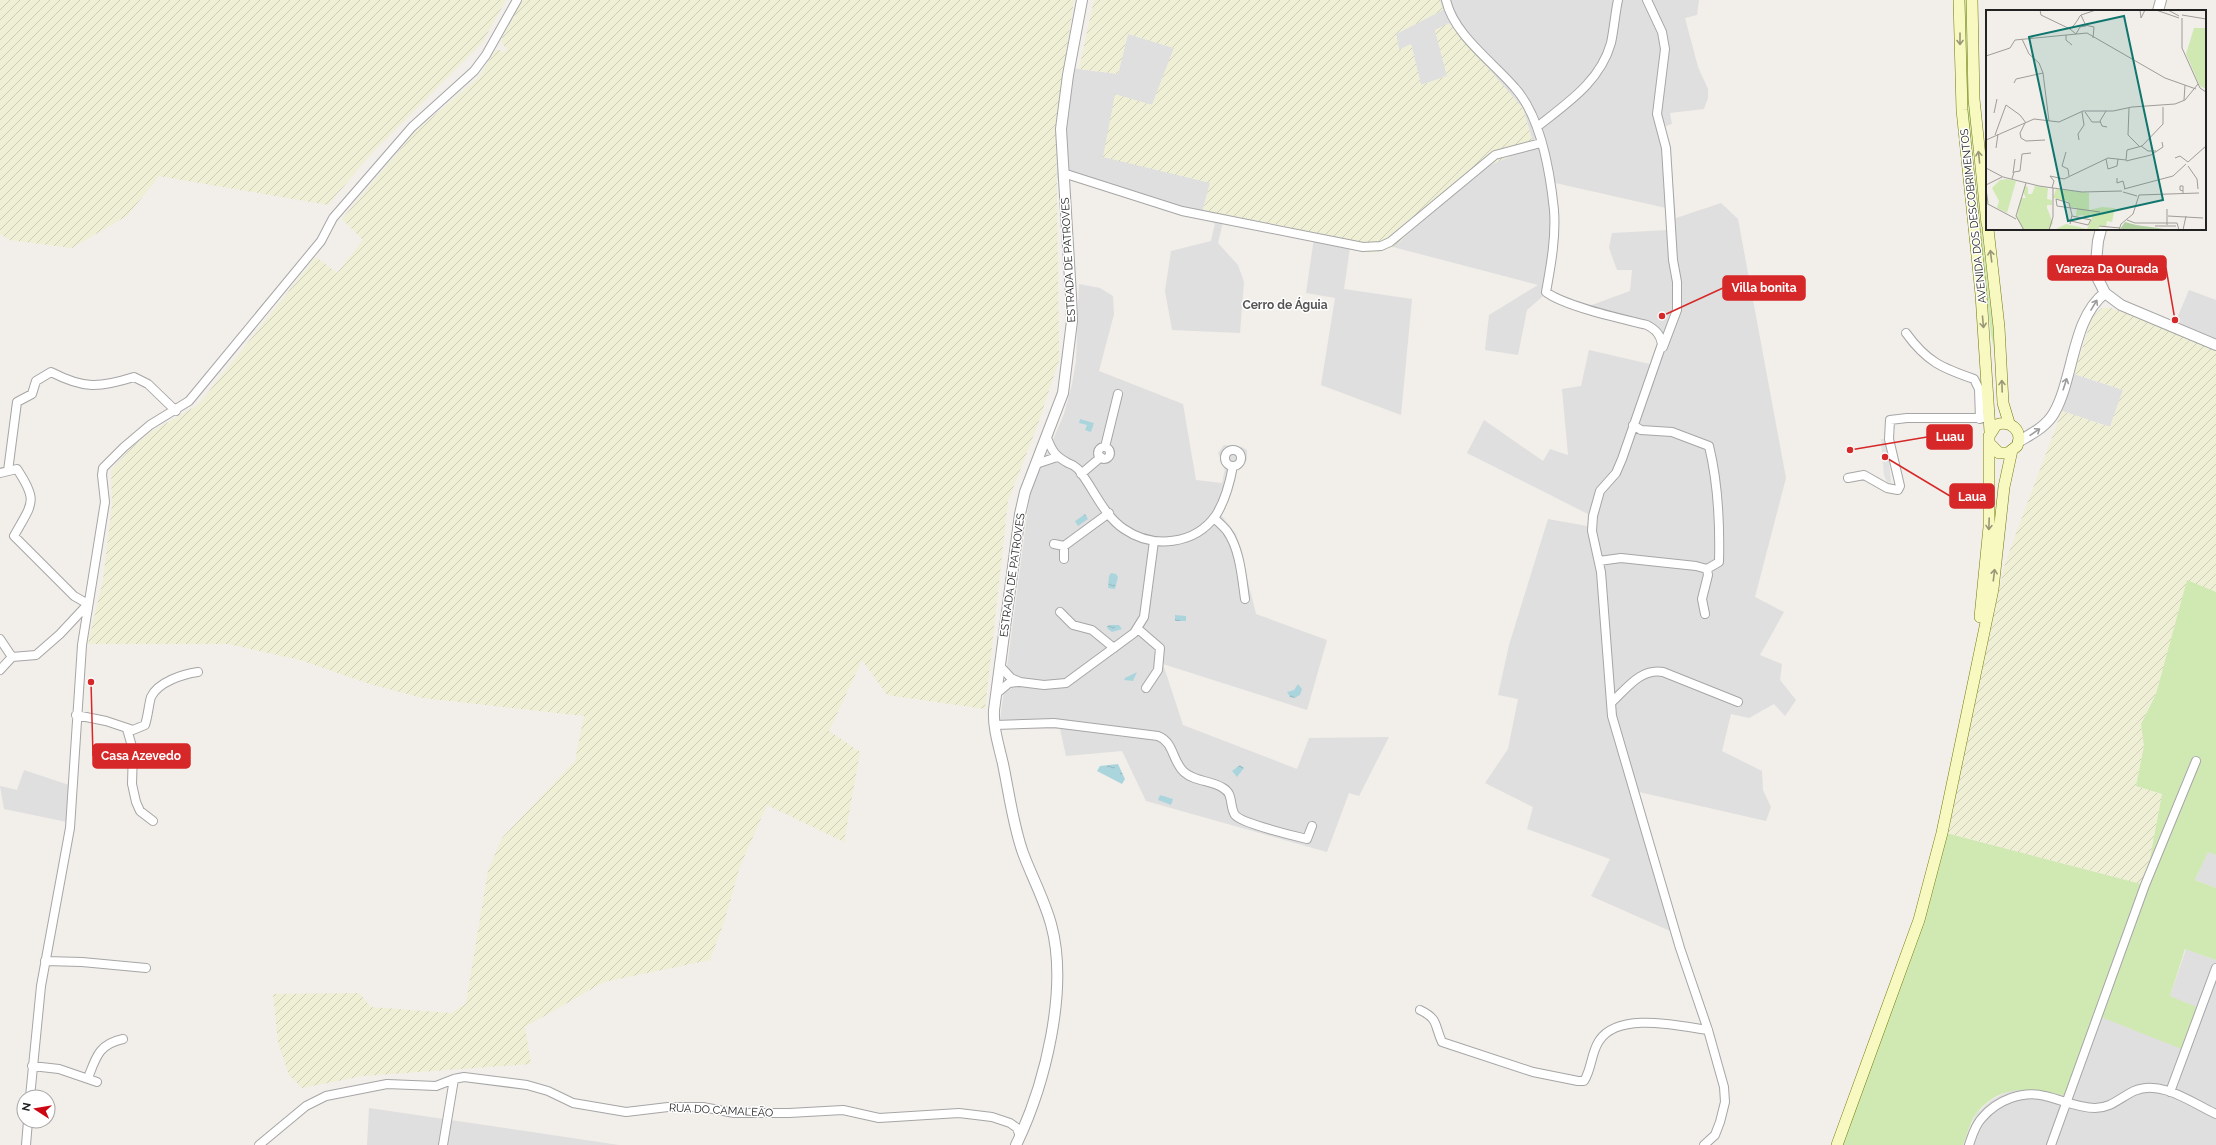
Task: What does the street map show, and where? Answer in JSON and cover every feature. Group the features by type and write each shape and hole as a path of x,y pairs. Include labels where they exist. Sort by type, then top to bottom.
{"main road":[{"name":"AVENIDA DOS DESCOBRIMENTOS","path":"1960,0 1962,110 1981,294 1985,418 1990,432"},
{"name":"AVENIDA DOS DESCOBRIMENTOS","path":"1972,0 1974,99 1986,214"},
{"name":"AVENIDA DOS DESCOBRIMENTOS","path":"1988,230 1999,327 2003,403 2009,423"},
{"path":"1837,1145 1919,920 1942,833 1993,589 2004,487 2015,446 2017,430 2009,423 2000,423 1990,432 1989,527 1984,590 1970,695"},
{"path":"1989,443 1999,453 2015,446"}],"street":[{"path":"31,1089 45,961 70,828 76,715 82,645 105,502 102,475 103,468 124,447 150,425 176,411 189,400 321,241 334,218 412,127 474,71 486,56 517,0"},
{"name":"ESTRADA DE PATROVES","path":"1018,1141 1027,1120 1054,1025 1058,989 1052,925 1019,839 994,725 999,665 1020,514 1025,492 1063,393 1072,321 1061,130 1082,0"},
{"path":"1446,0 1449,12 1462,32 1526,101 1537,127 1554,211 1552,262 1546,292 1552,296 1589,309 1669,333"},
{"path":"1537,127 1590,84 1604,62 1611,43 1618,0"},
{"path":"1647,0 1662,32 1665,49 1657,114 1666,148 1673,260 1677,282 1677,310 1633,425 1622,459 1616,473 1600,491 1596,504 1592,531 1599,561 1612,716 1680,948 1708,1030 1724,1087 1724,1102 1715,1135 1704,1145"},
{"path":"2158,10 2161,0"},
{"path":"1063,172 1190,213 1363,247 1373,247 1390,242 1495,155 1541,143"},
{"path":"2101,230 2098,241 2095,273 2105,293 2121,305 2216,345"},
{"path":"2015,446 2050,419 2062,395 2085,320 2098,299 2105,293"},
{"path":"1646,325 1660,336 1662,344 1661,352"},
{"path":"1848,478 1864,476 1887,488 1898,490 1900,486 1889,438 1890,420 1907,418 1985,418 1979,389 1974,378 1950,371 1931,361 1920,352 1906,334"},
{"path":"88,604 74,596 14,536 32,501 30,488 17,469 4,472 17,402 32,394 36,381 51,372 68,381 94,387 134,377 148,384 176,411"},
{"path":"1081,474 1100,457 1105,458 1110,456 1110,450 1105,446 1118,394"},
{"path":"1599,561 1621,558 1696,566 1707,569 1719,562 1720,538 1716,493 1709,446 1672,432 1641,430 1633,425"},
{"path":"1047,438 1052,452 1057,457 1077,467 1109,514 1123,528 1149,541 1177,540 1190,536 1201,530 1214,518 1227,491 1233,466"},
{"path":"1036,464 1057,457"},
{"path":"1054,544 1064,546 1109,514"},
{"path":"1214,518 1231,537 1239,564 1245,599"},
{"path":"996,694 1009,683 1020,682 1044,685 1066,683 1138,629 1144,617 1154,541"},
{"path":"1064,546 1064,559"},
{"path":"1704,614 1702,599 1708,575 1707,569"},
{"path":"0,670 12,656 36,655 60,634 88,604"},
{"path":"1060,612 1073,625 1092,630 1114,648"},
{"path":"1138,629 1160,648 1158,670 1146,688"},
{"path":"0,639 12,656"},
{"path":"999,665 1011,678 1020,682"},
{"path":"1612,702 1641,675 1653,670 1663,672 1738,702"},
{"path":"76,715 106,721 133,730 145,725 150,712 152,697 161,686 189,673 198,672"},
{"path":"994,725 1054,723 1158,736 1164,738 1172,748 1174,757 1183,771 1190,776 1222,787 1228,791 1232,809 1239,819 1307,839 1312,826"},
{"path":"127,729 133,750 132,784 136,802 140,811 153,821"},
{"path":"2052,1145 2145,885 2196,761"},
{"path":"45,961 82,962 146,968"},
{"path":"2170,1092 2216,968"},
{"path":"1420,1010 1432,1016 1436,1021 1442,1042 1533,1072 1578,1081 1584,1081 1588,1074 1596,1047 1601,1038 1617,1027 1630,1023 1642,1022 1708,1030"},
{"path":"88,1078 97,1054 110,1042 123,1039"},
{"path":"32,1066 59,1069 97,1082"},
{"name":"RUA DO CAMALEÃO","path":"259,1145 306,1106 326,1096 387,1084 436,1086 454,1079 471,1077 521,1084 548,1091 573,1103 626,1112 686,1107 703,1107 734,1113 789,1113 843,1110 879,1118 959,1113 992,1118 1010,1123"},
{"path":"443,1145 454,1079"},
{"path":"1969,1145 1981,1119 1991,1108 2015,1096 2044,1095 2067,1102 2077,1107 2099,1108 2112,1105 2135,1091 2155,1088 2170,1092 2216,1114"},
{"path":"1010,1123 1027,1120"},
{"path":"1010,1123 1017,1128 1018,1141"},
{"path":"26,1145 27,1129"}],"shaded area":[{"path":"1440,0 1699,0 1697,15 1685,18 1698,67 1708,89 1708,98 1704,109 1670,113 1672,124 1663,127 1670,146 1676,218 1721,203 1738,219 1786,478 1755,597 1784,612 1760,655 1782,664 1780,680 1796,700 1785,716 1774,704 1749,718 1731,714 1722,751 1762,771 1763,790 1771,807 1766,821 1639,792 1677,934 1591,896 1610,859 1527,829 1533,807 1485,783 1508,749 1518,699 1498,695 1509,645 1548,519 1587,526 1590,515 1467,453 1484,420 1543,461 1550,449 1568,455 1562,389 1581,386 1589,350 1654,365 1658,351 1658,342 1652,331 1578,310 1630,291 1632,270 1617,270 1609,248 1612,233 1668,230 1666,208 1551,182 1549,291 1527,310 1518,355 1485,350 1489,315 1538,285 1393,247 1483,168 1534,146 1523,108 1435,30 1447,76 1421,85 1411,44 1399,50 1396,34 1442,10"},
{"path":"1128,34 1174,48 1152,105 1115,95 1210,183 1203,209 1225,214 1218,243 1238,265 1244,282 1240,333 1172,330 1165,291 1171,251 1211,241 1215,223 1071,180 1057,178 1056,123 1063,67 1118,74"},
{"path":"1315,231 1351,240 1344,289 1412,299 1401,415 1321,385 1335,298 1306,293"},
{"path":"1079,284 1100,288 1113,296 1114,314 1099,371 1183,404 1196,480 1222,483 1225,469 1218,453 1224,445 1242,447 1247,450 1247,460 1239,465 1221,515 1236,534 1256,614 1327,640 1307,710 1163,664 1183,725 1297,769 1309,738 1389,737 1359,796 1349,793 1327,852 1146,801 1122,751 1066,756 1060,729 1002,728 1000,720 1030,493 1064,414 1072,384 1076,361"},
{"path":"2189,290 2216,300 2216,341 2175,323"},
{"path":"2074,374 2123,390 2110,427 2062,411"},
{"path":"1881,439 1887,439 1891,483 1887,482 1884,475"},
{"path":"24,770 69,785 67,822 4,809 0,786 17,790"},
{"path":"2208,851 2216,855 2216,888 2195,880"},
{"path":"2186,949 2216,960 2216,1145 1963,1145 1976,1114 1990,1101 2012,1089 2031,1088 2066,1096 2096,1015 2170,996"},
{"path":"369,1108 619,1145 367,1145"}],"green space":[{"path":"0,0 506,0 482,43 372,153 328,205 159,176 128,215 72,248 9,240 0,234"},
{"path":"523,0 1074,0 1056,123 1059,360 1038,424 1008,501 985,709 887,695 862,660 829,731 860,752 844,842 767,805 740,866 725,919 710,960 604,982 525,1027 531,1064 363,1076 302,1088 289,1075 278,1042 273,994 359,993 371,1007 452,1013 466,1003 488,871 502,838 575,761 584,716 423,698 373,685 300,660 228,644 88,644 103,580 112,505 111,470 132,447 151,432 198,405 316,257 337,273 363,240 342,219 415,132 479,77 496,50 498,49 504,53 507,49 501,42 502,38"},
{"path":"1094,0 1440,0 1443,10 1396,34 1399,50 1411,44 1421,85 1447,76 1435,30 1449,23 1523,108 1534,146 1483,168 1393,247 1374,253 1350,249 1351,240 1203,210 1210,183 1103,157 1115,94 1152,105 1174,48 1128,34 1118,74 1079,69"},
{"path":"1964,0 1968,0 1969,95 1973,155 1998,370 1991,334 1966,110"},
{"path":"2102,308 2111,308 2163,326 2216,350 2216,592 2187,581 2156,694 2141,724 2144,746 2136,786 2162,794 2145,885 1946,833 2005,563 2062,411 2110,427 2123,390 2074,374 2092,318"},
{"path":"2187,580 2216,592 2216,855 2208,852 2195,880 2216,888 2216,960 2185,949 2170,996 2199,1008 2184,1050 2096,1015 2066,1096 2029,1090 2006,1092 1986,1104 1976,1114 1970,1125 1963,1145 1842,1145 1946,833 2145,885 2162,794 2136,786 2144,746 2141,724 2156,694"}],"water":[{"path":"1080,419 1094,423 1091,432 1085,430 1087,425 1079,423"},
{"path":"1085,514 1088,519 1078,526 1075,521"},
{"path":"1111,573 1116,574 1118,577 1115,589 1108,588 1109,576"},
{"path":"1175,615 1186,616 1186,621 1175,621"},
{"path":"1119,625 1122,629 1112,632 1107,626"},
{"path":"1137,672 1133,681 1124,680 1125,678"},
{"path":"1298,684 1302,689 1300,695 1294,698 1290,697 1287,692 1294,690"},
{"path":"1118,764 1125,779 1122,784 1097,771 1100,766"},
{"path":"1240,765 1244,768 1237,777 1232,771"},
{"path":"1160,795 1173,799 1171,805 1158,800"}],"place":[{"name":"Villa bonita","path":"1662,316"},
{"name":"Vareza Da Ourada","path":"2175,320"},
{"name":"Luau","path":"1850,450"},
{"name":"Laua","path":"1885,457"},
{"name":"Casa Azevedo","path":"91,682"}],"district":[{"name":"Cerro de Águia","path":"1285,305"}]}
